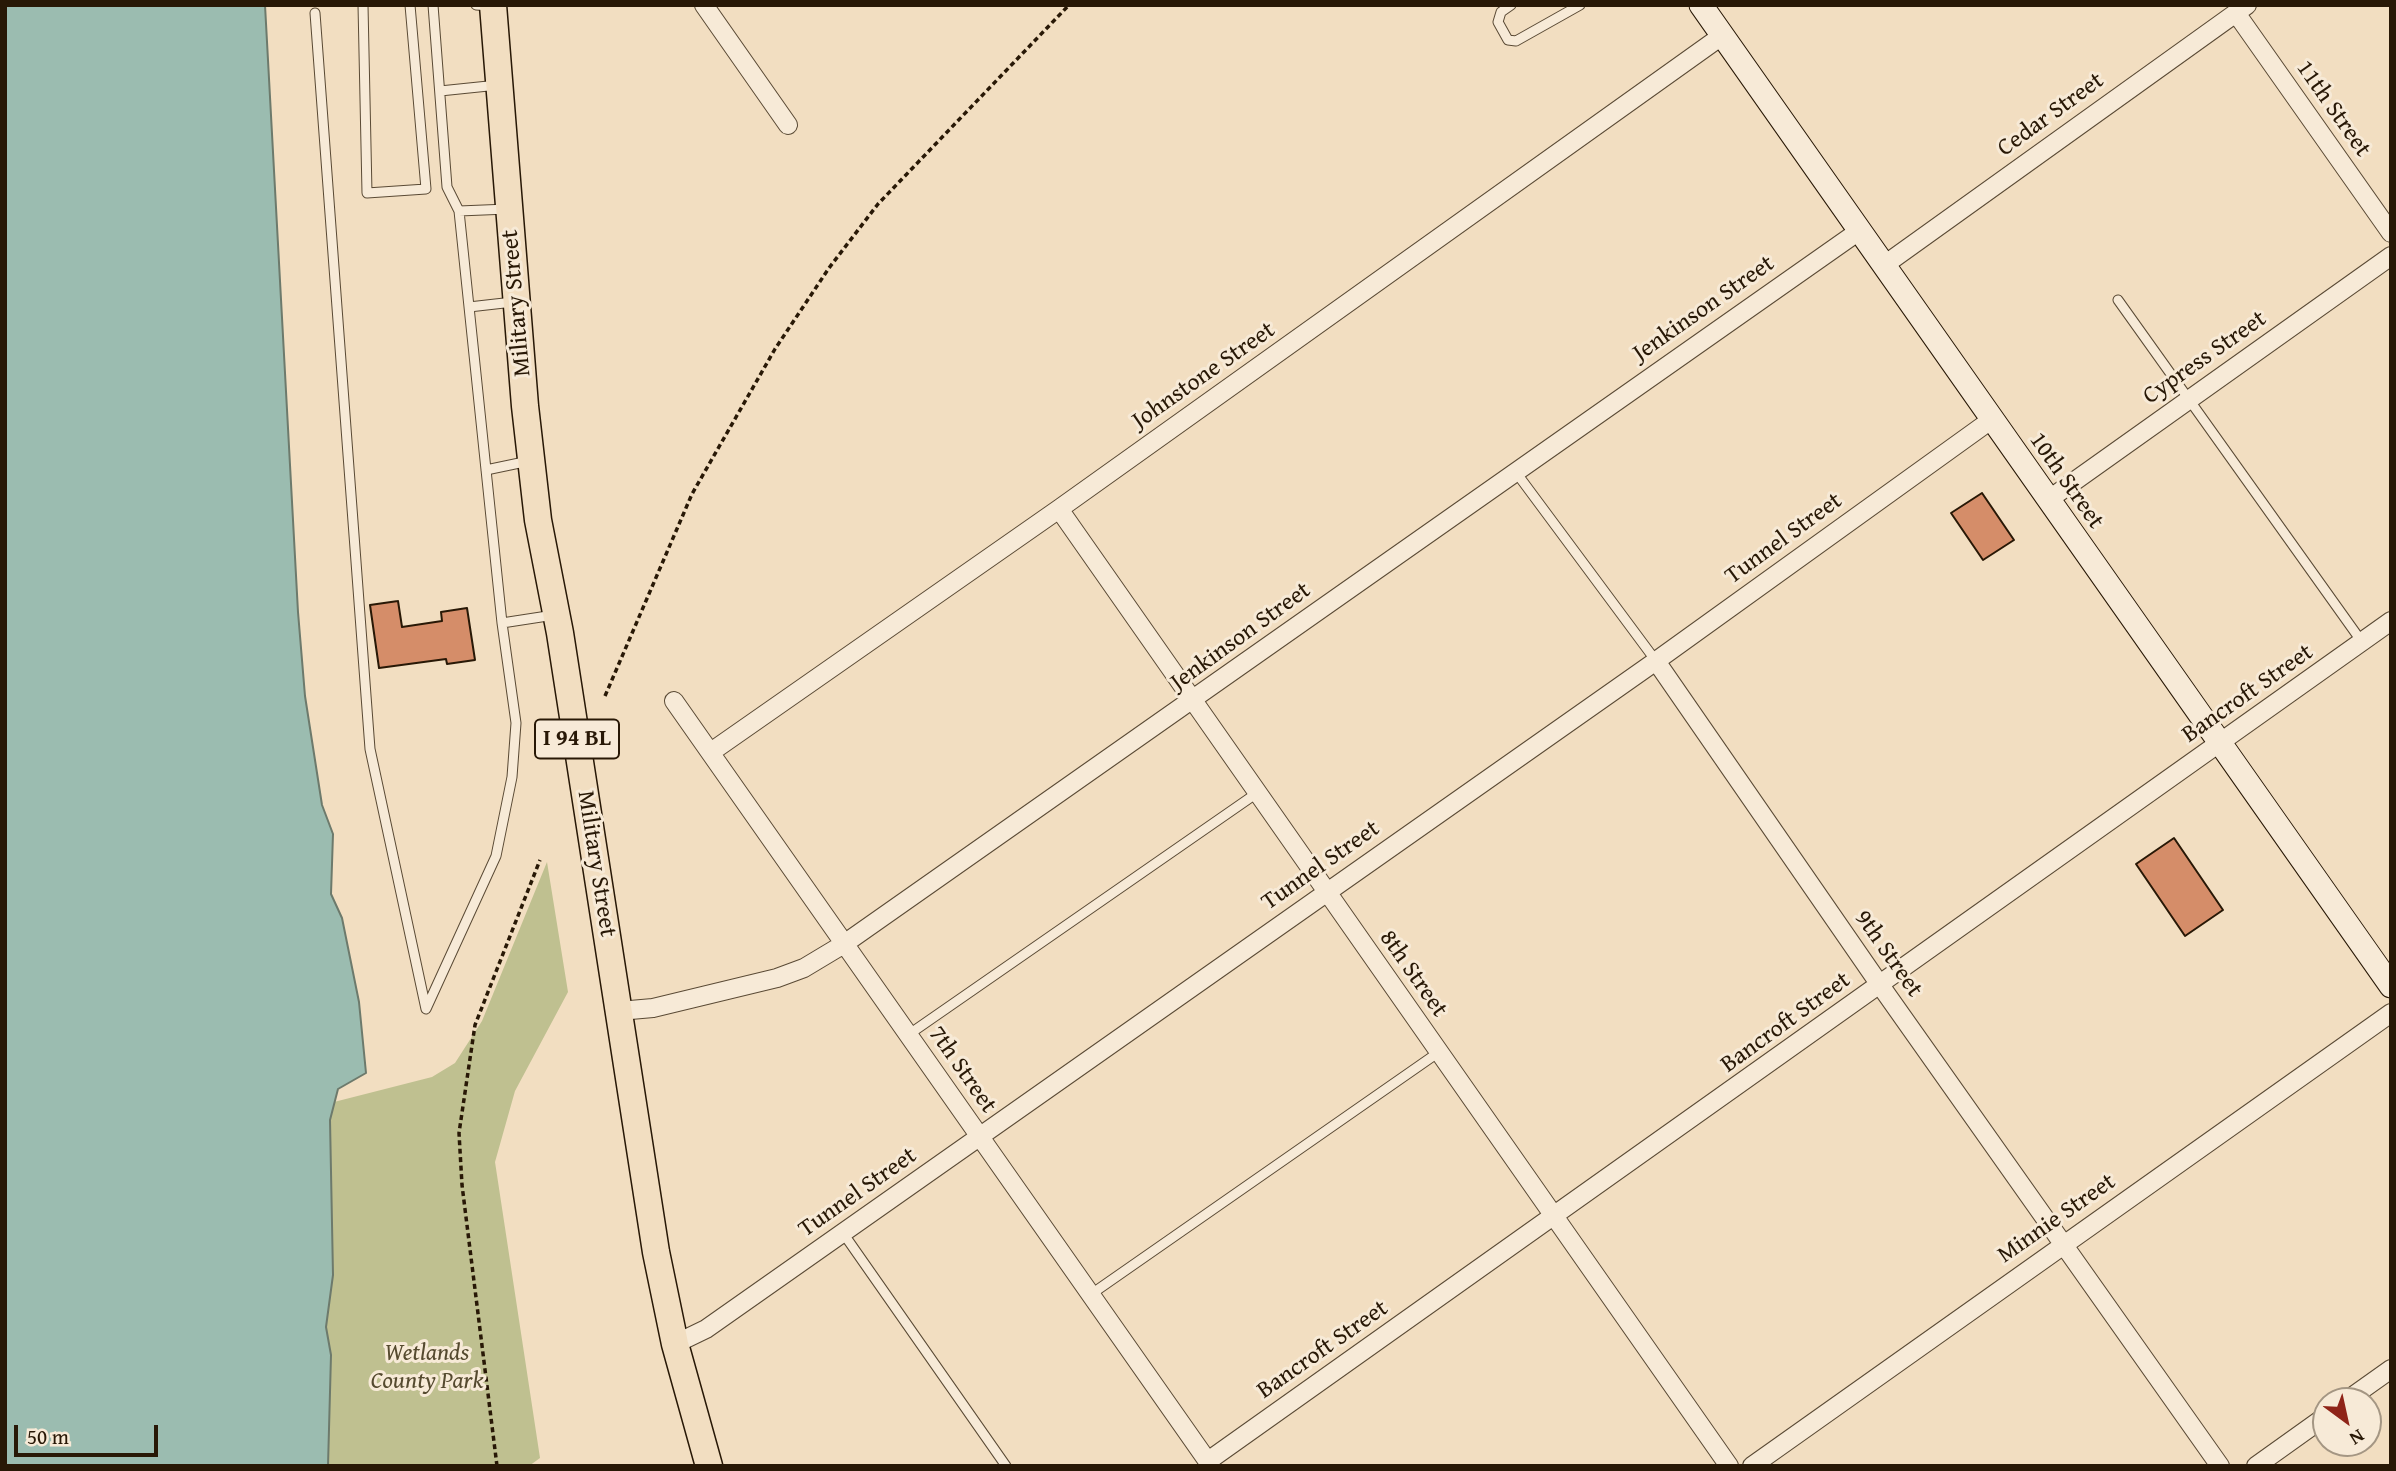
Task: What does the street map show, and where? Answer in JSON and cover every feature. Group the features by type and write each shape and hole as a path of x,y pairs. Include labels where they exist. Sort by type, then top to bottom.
{"main road":[{"name":"Military Street","path":"493,5 530,461 538,520 556,614 620,1011 656,1252 675,1344 709,1466"}],"street":[{"path":"704,5 788,125"},
{"name":"10th Street","path":"1701,5 2391,986"},
{"name":"11th Street","path":"2242,9 2391,233"},
{"name":"Cedar Street","path":"1883,265 2242,9"},
{"name":"Johnstone Street","path":"710,752 1059,509 1723,35"},
{"name":"Jenkinson Street","path":"620,1011 653,1008 777,978 804,968 844,944 1194,701 1515,471 1859,231"},
{"name":"Cypress Street","path":"2048,500 2391,257"},
{"name":"Tunnel Street","path":"675,1344 703,1331 843,1233 1656,661 1991,420"},
{"name":"8th Street","path":"1059,509 1729,1466"},
{"name":"Bancroft Street","path":"1209,1464 2391,621"},
{"name":"9th Street","path":"1656,661 1880,985 2220,1466"},
{"name":"7th Street","path":"674,701 1209,1464"},
{"name":"Minnie Street","path":"1752,1466 2391,1013"},
{"path":"2366,1387 2391,1369"},
{"path":"2256,1466 2312,1426"}],"lane":[{"path":"363,5 367,193 426,189 410,5"},
{"path":"315,13 370,749 426,1009 496,856 512,776 516,723 502,623 459,211 447,187 433,5"},
{"path":"476,5 493,5"},
{"path":"1511,5 1501,12 1498,22 1508,40 1516,41 1580,5"},
{"path":"440,91 499,85"},
{"path":"459,211 509,209"},
{"path":"2118,300 2362,642"},
{"path":"469,307 517,302"},
{"path":"486,470 530,461"},
{"name":"9th Street","path":"1515,471 1656,661"},
{"path":"502,623 556,614"},
{"path":"908,1035 1258,793"},
{"path":"1090,1295 1438,1052"},
{"path":"843,1233 1006,1466"}],"path":[{"path":"606,696 692,494 767,361 821,279 878,204 1069,5"},
{"path":"497,1466 462,1185 459,1133 465,1077 475,1025 540,860"}],"green space":[{"name":"Wetlands County Park","path":"547,862 568,992 515,1091 495,1162 540,1458 529,1466 328,1466 331,1355 326,1327 333,1275 330,1120 334,1102 432,1077 455,1063 482,1021"}],"water":[{"path":"5,5 265,5 298,612 305,696 322,805 333,834 331,894 342,918 359,1002 366,1073 338,1089 330,1120 333,1275 326,1327 331,1355 328,1466 5,1466"}],"building":[{"path":"1982,493 2014,540 1983,560 1951,513"},
{"path":"398,601 402,627 442,621 441,612 467,608 475,660 447,664 446,659 379,668 370,605"},
{"path":"2174,838 2223,910 2185,936 2136,864"}]}
